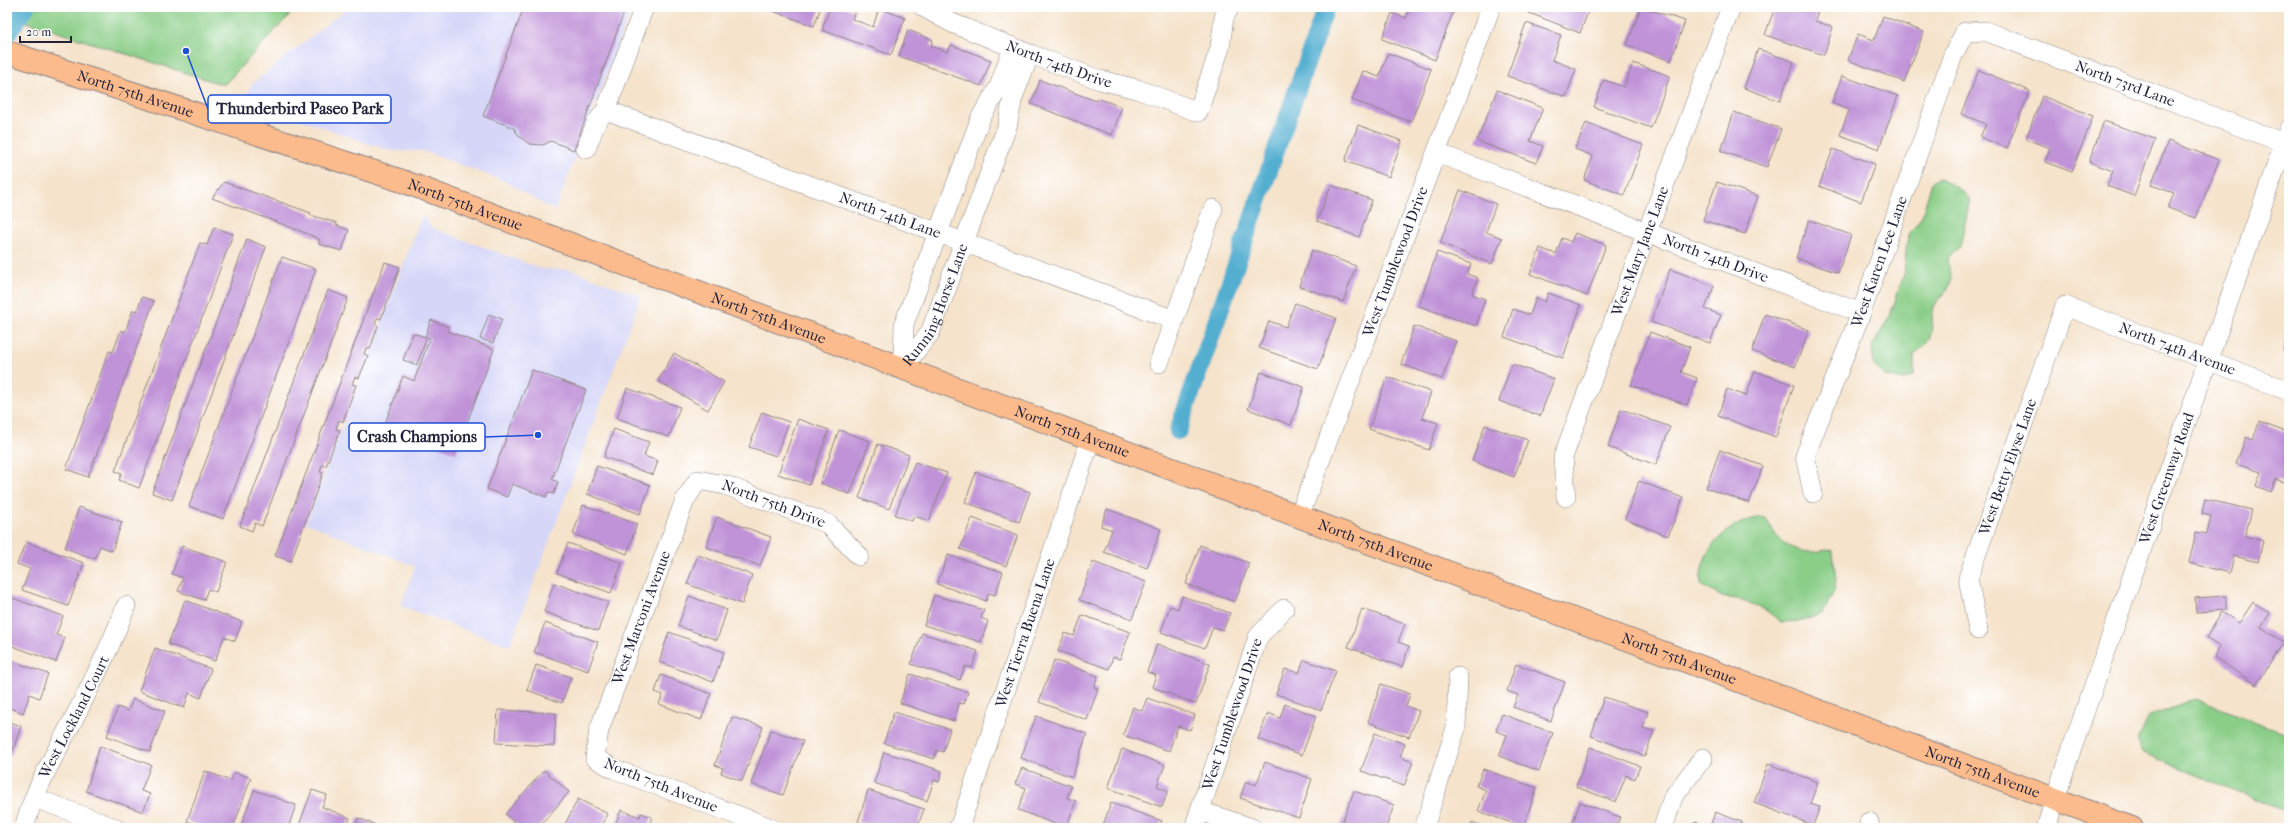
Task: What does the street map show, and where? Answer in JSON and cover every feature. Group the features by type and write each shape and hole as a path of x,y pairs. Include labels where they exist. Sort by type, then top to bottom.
{"main road":[{"name":"North 75th Avenue","path":"7,52 396,179 903,367 1299,517 2132,828"}],"street":[{"path":"586,149 596,123 606,110 644,7"},
{"name":"North 74th Drive","path":"923,7 952,23 1021,51 1100,80 1137,89 1198,112 1220,48 1224,17 1230,7"},
{"name":"West Tumblewood Drive","path":"1299,517 1491,7"},
{"name":"West Mary Jane Lane","path":"1566,497 1563,457 1645,232 1731,7"},
{"name":"North 73rd Lane","path":"1966,32 1985,31 2287,136"},
{"name":"West Karen Lee Lane","path":"1813,493 1806,456 1861,313 1953,55 1966,32"},
{"name":"Running Horse Lane","path":"903,367 904,324 981,117 1021,51"},
{"name":"Running Horse Lane","path":"903,367 930,332 1007,127 1021,51"},
{"name":"North 74th Lane","path":"606,110 1174,320"},
{"path":"981,117 1007,127"},
{"name":"West Greenway Road","path":"2046,828 2207,361 2287,136"},
{"name":"North 74th Drive","path":"1437,153 1861,313"},
{"path":"1159,363 1213,209"},
{"name":"North 74th Avenue","path":"2065,306 2289,391"},
{"name":"West Betty Elyse Lane","path":"1978,630 1968,578 2065,306"},
{"name":"West Tierra Buena Lane","path":"958,828 1091,438"},
{"name":"North 75th Drive","path":"698,480 725,485 828,524 859,556"},
{"name":"West Marconi Avenue","path":"595,758 599,730 685,500 698,480"},
{"name":"West Lockland Court","path":"24,828 44,774 113,641 126,606"},
{"name":"West Tumblewood Drive","path":"1197,819 1258,637 1284,609"},
{"path":"1424,828 1456,728 1458,677"},
{"name":"North 75th Avenue","path":"595,758 614,769 771,828"},
{"path":"1663,828 1673,797 1703,758"},
{"path":"35,798 115,828"},
{"path":"1197,819 1252,828"}],"shaded area":[{"path":"348,7 632,7 555,211 504,181 423,151 390,151 245,100 251,85"},
{"path":"422,215 432,228 542,269 571,270 641,296 510,646 401,606 415,566 306,523"}],"green space":[{"path":"7,7 297,7 224,85 7,16"},
{"path":"1939,178 1960,189 1970,200 1960,247 1949,257 1948,266 1951,279 1949,288 1937,301 1934,307 1930,338 1914,356 1914,375 1904,380 1885,376 1874,366 1872,346 1890,316 1904,274 1907,242 1910,233 1922,216 1932,182"},
{"path":"1762,517 1766,518 1774,533 1790,547 1797,550 1814,552 1826,550 1833,551 1836,581 1833,594 1823,613 1803,621 1781,622 1767,611 1743,600 1722,597 1701,585 1701,572 1704,560 1718,539 1738,524"},
{"path":"2196,699 2289,735 2289,813 2141,752 2138,739 2149,717"}],"building":[{"path":"524,7 626,7 574,150 551,141 543,145 529,144 519,136 514,128 483,116"},
{"path":"762,7 821,7 814,26"},
{"path":"830,7 844,7 855,11 852,19 873,27 879,8 905,18 891,55 822,30"},
{"path":"1410,7 1455,7 1435,60 1382,39 1392,13 1406,18"},
{"path":"1529,7 1590,7 1580,33 1527,12"},
{"path":"1641,7 1685,21 1671,61 1627,45"},
{"path":"1775,7 1819,7 1815,21 1833,27 1824,55 1765,35"},
{"path":"1883,16 1924,32 1904,82 1848,60 1858,34 1874,40"},
{"path":"1526,23 1561,35 1552,60 1576,69 1566,97 1507,76"},
{"path":"908,30 933,40 931,46 948,52 951,45 991,60 981,86 899,56"},
{"path":"1758,49 1794,62 1780,101 1744,88"},
{"path":"1388,53 1431,69 1411,122 1352,100 1363,71 1379,77"},
{"path":"1633,63 1670,76 1651,128 1594,107 1604,80 1624,87"},
{"path":"1979,70 2030,91 2007,148 1980,137 1986,124 1961,114"},
{"path":"1842,76 1898,96 1879,149 1840,135 1849,110 1832,103"},
{"path":"1040,80 1096,101 1097,98 1122,107 1112,135 1031,104"},
{"path":"1497,90 1543,108 1530,141 1543,146 1536,163 1477,141"},
{"path":"2042,96 2093,116 2072,172 2045,162 2050,148 2026,139"},
{"path":"1734,112 1781,129 1767,167 1721,151"},
{"path":"2104,121 2155,139 2134,196 2107,186 2113,171 2089,162"},
{"path":"1586,123 1643,145 1624,195 1584,180 1593,156 1575,149"},
{"path":"1358,125 1402,141 1389,177 1345,161"},
{"path":"2168,141 2219,160 2196,218 2168,208 2174,193 2151,185"},
{"path":"1833,149 1875,164 1861,202 1819,186"},
{"path":"224,182 311,213 310,215 337,223 336,225 349,230 342,251 319,244 319,239 303,232 212,198"},
{"path":"1717,182 1758,196 1745,234 1703,220"},
{"path":"1331,185 1372,200 1359,237 1317,221"},
{"path":"1460,190 1496,204 1486,232 1502,238 1492,264 1440,243"},
{"path":"1809,220 1851,235 1838,273 1796,258"},
{"path":"214,227 233,234 139,488 119,480 122,473 115,471 200,243 207,245"},
{"path":"1575,233 1606,245 1587,296 1530,274 1540,248 1556,254 1562,238 1571,242"},
{"path":"247,239 266,247 172,500 152,493"},
{"path":"1312,250 1356,266 1343,302 1299,286"},
{"path":"1437,252 1471,264 1467,274 1478,278 1472,294 1485,299 1476,326 1419,306"},
{"path":"282,257 316,269 223,519 189,506"},
{"path":"385,262 400,267 381,319 377,318 375,324 378,326 370,349 366,348 364,354 368,356 359,378 355,377 352,384 356,385 343,422 339,420 336,429 340,430 326,466 322,465 320,472 323,473 291,561 275,556"},
{"path":"1670,269 1714,286 1705,309 1721,315 1710,343 1651,322"},
{"path":"328,290 348,298 262,526 255,523 252,531 240,526"},
{"path":"1548,293 1581,305 1563,358 1504,337 1513,309 1530,315 1536,298 1545,302"},
{"path":"142,297 154,301 88,477 66,469 109,351 113,352 121,330 125,332 133,310 137,311"},
{"path":"1295,303 1336,318 1318,369 1259,348 1269,321 1286,327"},
{"path":"489,314 502,319 493,343 480,339"},
{"path":"1765,314 1809,330 1795,367 1752,351"},
{"path":"431,320 449,327 447,331 494,349 456,453 384,426 403,376 414,381 430,338 427,337 417,365 403,360 413,333 425,337"},
{"path":"1414,326 1456,341 1442,379 1401,364"},
{"path":"1650,332 1690,347 1681,372 1697,378 1687,405 1631,385"},
{"path":"2289,334 2289,353 2283,351"},
{"path":"674,353 724,382 708,410 658,381"},
{"path":"1512,364 1554,379 1540,416 1499,401"},
{"path":"532,370 586,390 552,479 558,482 554,494 548,492 546,497 512,484 507,497 487,489"},
{"path":"1755,371 1794,385 1776,437 1718,416 1727,389 1746,396"},
{"path":"1261,372 1304,387 1291,425 1248,409"},
{"path":"1387,377 1431,392 1422,418 1438,423 1429,450 1369,429"},
{"path":"627,388 680,407 669,437 617,418"},
{"path":"1621,409 1670,427 1656,465 1608,447"},
{"path":"762,412 789,422 776,456 749,447"},
{"path":"798,419 829,430 809,485 778,474"},
{"path":"2259,422 2289,433 2289,448 2285,459 2289,460 2289,482 2288,484 2276,479 2271,492 2256,486 2261,472 2236,464 2246,437 2253,440"},
{"path":"1485,425 1528,440 1514,477 1472,461"},
{"path":"614,429 649,442 644,456 658,461 653,475 604,457"},
{"path":"839,430 870,441 850,494 820,483"},
{"path":"878,444 909,455 889,509 859,498"},
{"path":"1720,450 1763,466 1749,503 1706,488"},
{"path":"915,462 947,473 929,521 914,516 912,521 895,515"},
{"path":"597,466 650,485 640,514 587,494"},
{"path":"976,472 1030,492 1019,522 965,502"},
{"path":"1639,481 1683,498 1668,536 1625,519"},
{"path":"2205,499 2252,510 2245,536 2263,541 2258,562 2234,556 2230,573 2189,563 2196,532 2207,534 2211,516 2202,514"},
{"path":"583,505 637,524 627,554 573,534"},
{"path":"79,507 122,522 112,551 100,546 95,559 65,548"},
{"path":"1107,509 1161,529 1147,568 1104,552 1112,530 1101,526"},
{"path":"717,517 771,537 760,566 706,547"},
{"path":"972,518 1018,535 1006,566 960,549"},
{"path":"26,542 84,563 68,606 22,590 30,569 17,564"},
{"path":"568,543 622,563 611,593 557,573"},
{"path":"1200,545 1249,563 1235,602 1186,584"},
{"path":"182,546 227,562 216,592 208,589 204,600 178,591 183,578 172,574"},
{"path":"698,555 752,575 742,604 687,584"},
{"path":"948,555 1003,572 995,595 989,593 986,601 937,584"},
{"path":"1093,562 1146,582 1132,619 1079,600"},
{"path":"554,583 608,602 598,631 544,612"},
{"path":"934,595 984,610 981,618 988,621 981,642 924,625"},
{"path":"7,596 63,616 56,635 65,638 56,662 7,644"},
{"path":"689,596 727,610 717,640 678,626"},
{"path":"1182,596 1230,613 1223,630 1213,627 1205,648 1161,632 1170,606 1178,609"},
{"path":"2226,596 2226,610 2196,612 2195,598"},
{"path":"185,600 242,622 235,641 224,637 215,661 168,644"},
{"path":"2253,602 2270,613 2261,627 2284,642 2256,685 2214,657 2220,647 2206,638 2222,612 2239,623"},
{"path":"1362,609 1405,624 1398,642 1409,646 1402,667 1348,647"},
{"path":"1082,615 1130,632 1120,659 1113,657 1109,669 1058,651 1065,633 1074,636"},
{"path":"545,623 598,642 588,671 534,652"},
{"path":"669,632 724,652 713,682 659,662"},
{"path":"922,633 978,651 972,668 965,666 960,680 911,664"},
{"path":"1157,644 1210,664 1196,704 1152,687 1156,675 1147,672"},
{"path":"155,648 211,669 201,698 189,693 184,708 139,691"},
{"path":"7,659 48,674 39,698 30,694 23,713 7,707"},
{"path":"1054,660 1098,676 1094,687 1098,689 1087,720 1039,702"},
{"path":"1304,660 1336,671 1321,710 1276,694 1285,669 1299,673"},
{"path":"1516,664 1565,682 1551,721 1513,707 1518,695 1507,691"},
{"path":"536,665 571,677 562,703 527,690"},
{"path":"910,674 968,692 964,704 959,703 954,721 900,703"},
{"path":"661,675 711,694 701,720 659,704 663,695 655,692"},
{"path":"1381,684 1410,694 1406,706 1419,711 1409,737 1368,722"},
{"path":"1604,697 1648,712 1643,728 1654,731 1645,756 1591,736"},
{"path":"1147,698 1195,715 1190,730 1178,726 1169,751 1123,735 1133,707 1142,711"},
{"path":"133,699 165,711 150,752 107,736 118,707 128,711"},
{"path":"1285,704 1316,716 1302,755 1258,739 1268,713 1280,718"},
{"path":"498,710 556,713 554,746 496,743"},
{"path":"894,712 950,729 943,752 937,750 934,759 884,743"},
{"path":"1502,714 1553,733 1539,771 1499,756 1507,735 1496,731"},
{"path":"1036,716 1087,734 1072,777 1021,758"},
{"path":"732,717 763,727 742,781 721,773 723,768 715,765"},
{"path":"7,721 21,726 11,756 7,755"},
{"path":"771,730 803,741 783,795 751,784"},
{"path":"1375,733 1405,744 1400,757 1413,762 1404,786 1361,771"},
{"path":"100,746 151,765 141,791 150,794 143,812 86,791"},
{"path":"1590,747 1640,766 1635,779 1626,775 1616,802 1576,787"},
{"path":"1122,749 1165,765 1157,786 1168,791 1162,807 1108,788"},
{"path":"884,752 942,771 939,782 934,780 927,801 874,783"},
{"path":"1265,762 1312,779 1299,818 1240,798 1246,781 1256,785"},
{"path":"1768,764 1818,782 1810,804 1820,807 1813,825 1754,803"},
{"path":"1022,768 1071,786 1067,798 1076,801 1066,828 1018,810 1026,788 1015,784"},
{"path":"1483,769 1537,788 1523,827 1478,811 1486,790 1476,786"},
{"path":"544,770 569,792 538,828 521,828 505,814"},
{"path":"205,771 231,781 234,772 251,778 233,828 205,828 187,821"},
{"path":"254,790 296,805 288,828 240,828"},
{"path":"312,790 327,795 322,807 350,818 346,828 298,828"},
{"path":"868,790 924,809 917,828 876,828 858,822"},
{"path":"1354,791 1394,805 1386,828 1340,828"},
{"path":"578,799 608,814 601,828 563,828"},
{"path":"1580,802 1620,817 1616,828 1571,828"},
{"path":"1111,803 1162,821 1159,828 1102,828"},
{"path":"621,810 640,817 641,813 652,817 648,828 614,828"},
{"path":"1715,812 1742,822 1740,828 1693,828 1695,822 1710,827"},
{"path":"358,818 376,825 375,828 355,828"},
{"path":"1472,822 1487,828 1470,828"}],"waterway":[{"path":"7,34 26,7"},
{"path":"1178,431 1326,7"}],"place":[{"name":"Thunderbird Paseo Park","path":"186,51"},
{"name":"Crash Champions","path":"538,435"}]}
